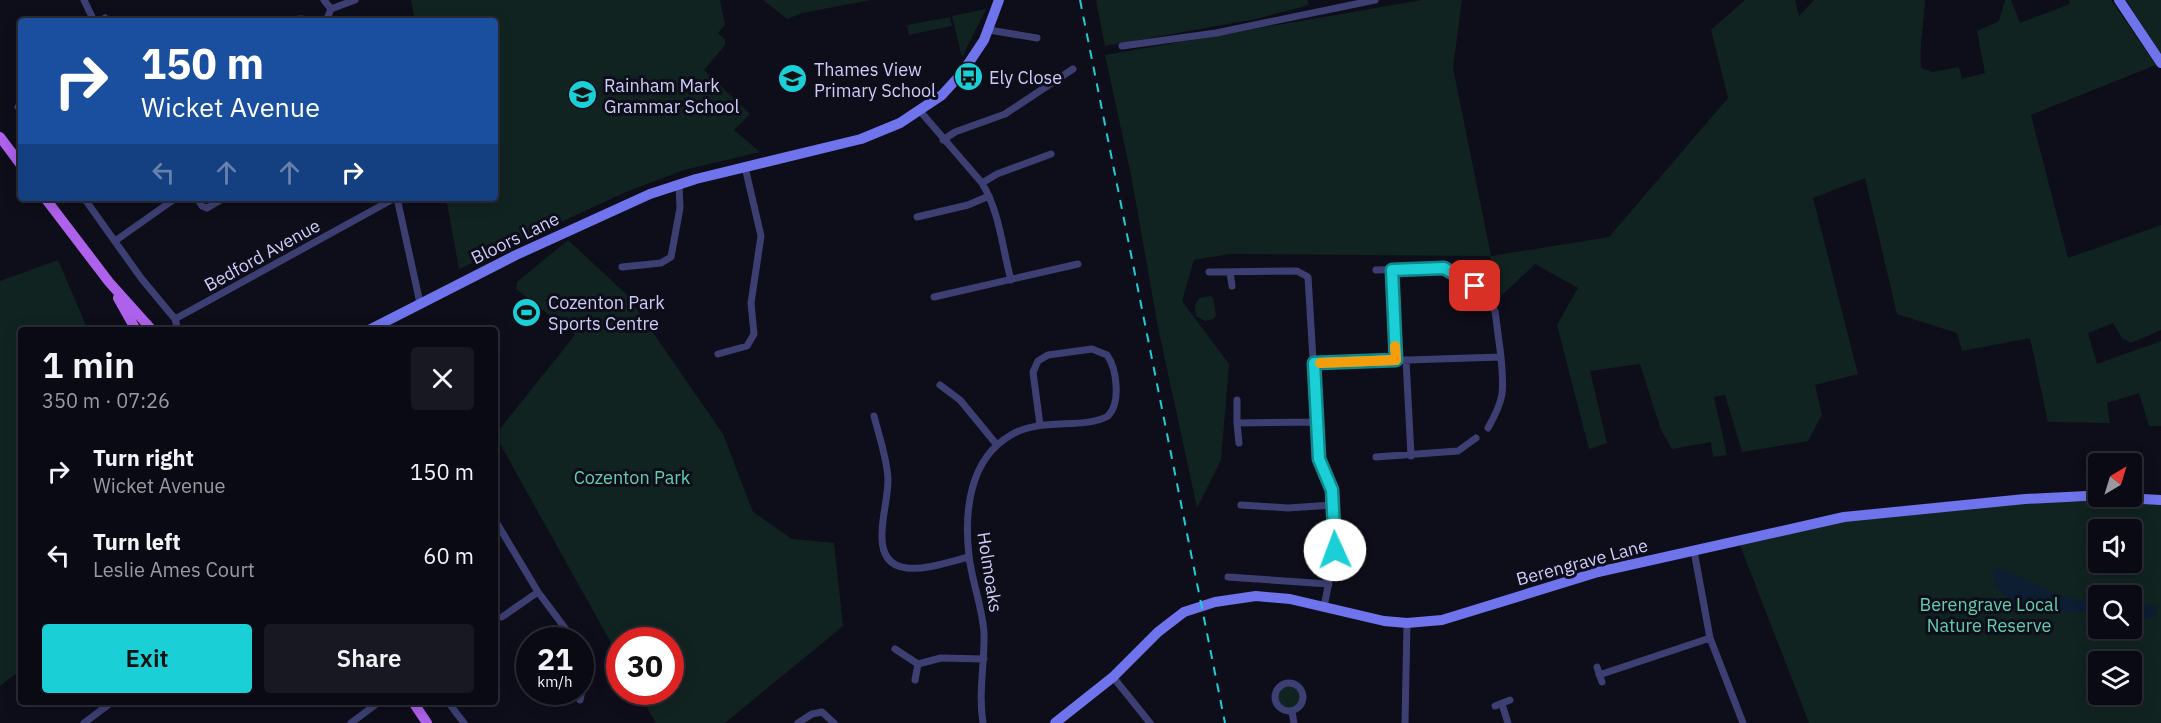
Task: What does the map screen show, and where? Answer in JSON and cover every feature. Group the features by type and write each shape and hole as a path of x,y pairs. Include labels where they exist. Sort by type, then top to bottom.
{"main road":[{"path":"0,137 18,161"},
{"path":"47,201 109,282 149,327"},
{"path":"109,282 134,327"},
{"path":"415,705 427,723"}],"street":[{"path":"84,0 93,18"},
{"path":"324,0 332,9"},
{"path":"328,18 332,9 356,0"},
{"name":"Bloors Lane","path":"375,327 624,205 679,184 870,136 920,111 942,94 962,73 989,30 999,0"},
{"path":"1122,46 1216,33 1375,0"},
{"path":"2119,0 2161,63"},
{"path":"989,30 1037,38"},
{"path":"943,140 955,132 1001,116 1073,69"},
{"path":"920,111 982,183 997,215 1011,280"},
{"path":"982,183 997,174 1051,154"},
{"path":"718,354 747,346 754,334 752,295 760,236 745,167"},
{"path":"622,267 661,263 671,257 680,208 679,184"},
{"path":"917,217 968,205 989,196"},
{"path":"86,201 175,319 177,327"},
{"path":"115,241 172,201"},
{"path":"199,201 207,208 219,201"},
{"name":"Bedford Avenue","path":"175,319 391,201"},
{"path":"397,201 420,303"},
{"path":"934,297 1078,264"},
{"path":"1376,270 1444,268 1462,276 1487,297 1495,311 1504,391 1499,409 1488,428"},
{"path":"1392,270 1396,360"},
{"path":"1209,272 1297,271 1305,273 1308,277 1319,459 1332,490 1333,506 1335,550 1324,607"},
{"path":"1230,272 1232,286"},
{"name":"Holmoaks","path":"983,723 984,659 981,612 969,557 968,517 974,481 984,459 997,445 1019,430 1040,425 1103,418 1112,411 1116,398 1112,365 1107,355 1092,349 1048,355 1038,361 1033,372 1040,425"},
{"path":"1314,363 1501,357"},
{"path":"1406,360 1411,456"},
{"path":"940,385 960,400 997,445"},
{"path":"1238,400 1239,443"},
{"path":"874,416 888,477 882,532 883,548 887,558 898,566 912,570 969,557"},
{"path":"1237,423 1317,422"},
{"path":"1376,458 1458,451 1476,438"},
{"name":"Berengrave Lane","path":"1055,723 1113,677 1158,632 1184,612 1215,602 1256,596 1290,599 1384,621 1407,623 1442,620 1598,572 1844,517 1896,509 2086,496 2161,500"},
{"path":"1241,505 1288,508 1333,506"},
{"path":"498,528 538,592 564,627"},
{"path":"1694,551 1710,638 1743,723"},
{"path":"1228,577 1329,585"},
{"path":"502,617 538,592"},
{"path":"1406,723 1407,623"},
{"path":"1599,674 1710,638"},
{"path":"895,649 918,664 949,658 984,659"},
{"path":"915,680 918,664"},
{"path":"1113,677 1150,723"},
{"path":"1286,683 1297,685 1302,694 1300,705 1292,712 1282,709 1275,700 1277,689 1286,683"},
{"path":"1508,723 1498,705 1510,700"},
{"path":"84,723 108,705"},
{"path":"351,723 375,705"},
{"path":"450,705 464,723"},
{"path":"798,723 812,714 822,712 834,723"},
{"path":"1292,712 1294,723"}],"green space":[{"name":"Rainham Mark Grammar School","path":"411,0 720,0 725,25 718,33 725,39 725,45 704,70 750,114 734,130 760,152 684,170 626,192 459,269 447,201 498,201 498,18 414,18"},
{"path":"763,0 871,0 802,13 787,19"},
{"path":"1096,0 1307,0 1309,5 1256,19 1105,46"},
{"path":"1422,0 1462,0 1453,68 1491,256 1609,237 1728,98 1711,30 1745,0 1795,0 1799,16 1814,0 1925,0 1921,68 1932,72 1959,67 1962,79 1985,73 1977,31 1999,21 2005,0 2011,0 2020,23 2070,4 2069,0 2111,0 2156,65 2031,115 2068,258 2161,225 2161,330 2131,343 2122,338 2113,323 2088,333 2097,364 2161,341 2161,426 2149,426 2139,393 2107,403 2110,423 2048,422 2030,338 1962,351 1957,333 1897,314 1865,178 1813,198 1858,374 1815,385 1822,415 1808,441 1742,452 1725,395 1714,397 1727,455 1713,457 1711,442 1672,449 1661,430 1640,364 1590,371 1607,443 1589,449 1557,325 1578,288 1535,264 1499,298 1490,256 1229,254 1194,260 1182,301 1229,364 1221,460 1197,508 1158,327 1131,175 1105,55"},
{"path":"2126,0 2161,0 2161,55"},
{"path":"986,9 962,57 952,16"},
{"path":"950,17 952,26 909,35 907,25"},
{"name":"Cozenton Park","path":"568,240 627,295 723,434 753,512 792,539 834,543 843,626 725,723 656,723 646,705 684,705 684,627 606,627 606,634 498,440 498,431 575,335 516,289 517,282"},
{"path":"58,260 87,327 18,327 18,672 0,686 0,281"},
{"path":"1210,296 1213,298 1216,316 1205,321 1196,316 1195,305 1199,298"},
{"name":"Berengrave Local Nature Reserve","path":"2049,501 2088,502 2088,507 2142,507 2142,503 2161,504 2161,723 1809,723 1740,545 1867,517"},
{"path":"1289,685 1297,689 1301,697 1297,705 1289,709 1281,705 1277,697 1281,689"}],"water":[{"path":"2000,568 2056,594 2088,602 2088,614 2035,608 2019,603 2006,596 1997,585 1993,570"},
{"path":"2142,605 2157,607 2158,615 2142,620"}],"railway":[{"path":"1080,0 1225,723"}],"slow traffic":[{"path":"1320,363 1396,360 1395,346"}],"place":[{"name":"Ely Close","path":"968,77"},
{"name":"Thames View Primary School","path":"793,79"},
{"name":"Rainham Mark Grammar School","path":"583,95"},
{"name":"Cozenton Park Sports Centre","path":"527,312"}],"route":[{"path":"1335,550 1332,490 1319,459 1314,363 1396,360 1392,270 1444,268 1453,270 1475,286"}]}
